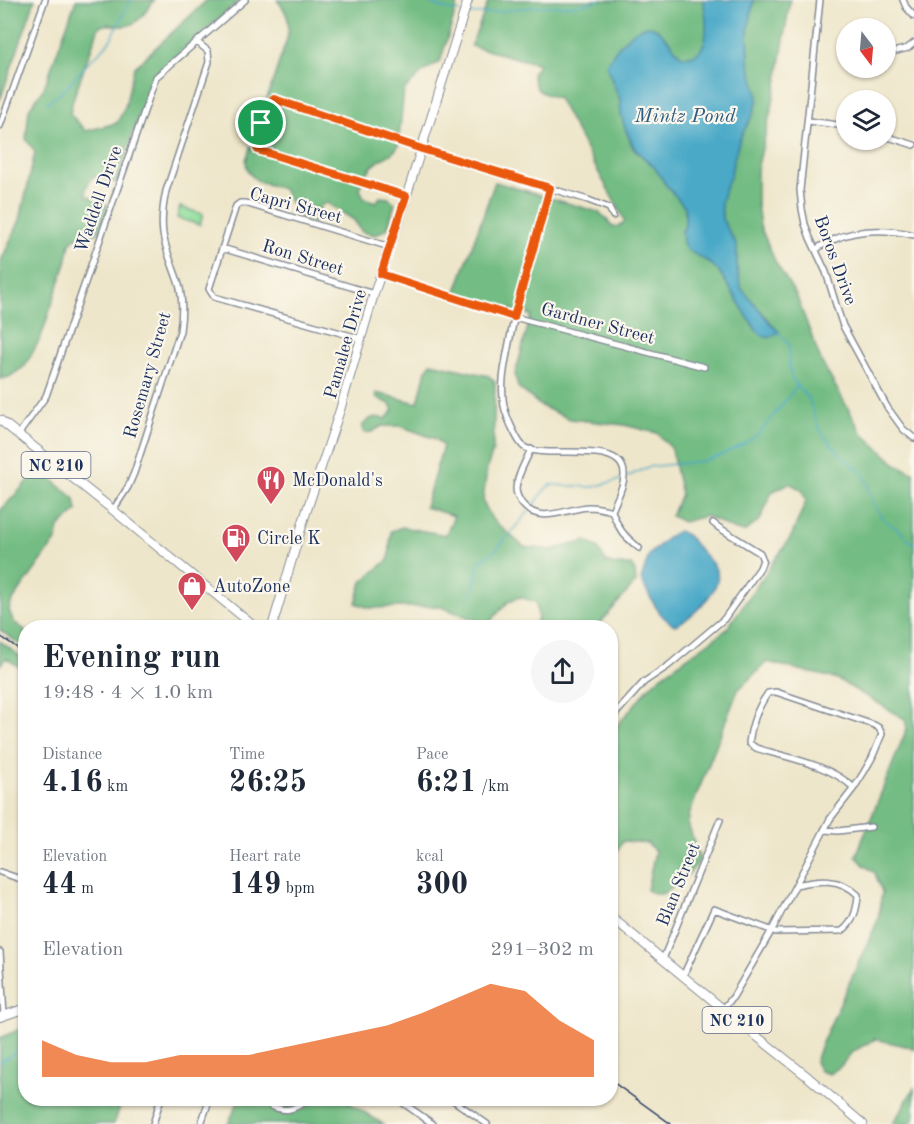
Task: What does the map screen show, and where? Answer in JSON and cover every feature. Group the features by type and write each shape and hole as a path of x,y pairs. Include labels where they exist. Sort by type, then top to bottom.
{"main road":[{"name":"Pamalee Drive","path":"274,620 374,294 468,0"},
{"name":"NC 210","path":"0,420 247,620"},
{"name":"NC 210","path":"618,922 863,1124"},
{"path":"2,1016 18,1011"}],"street":[{"path":"0,126 45,0"},
{"name":"Waddell Drive","path":"18,435 46,396 156,77 245,0"},
{"name":"Boros Drive","path":"820,0 801,198 806,224 850,339 887,407 903,429 914,438"},
{"path":"903,0 914,16"},
{"name":"Rosemary Street","path":"113,510 123,497 134,473 180,331 181,297 163,236 162,213 166,191 209,62 208,51 197,42"},
{"path":"897,51 908,48 914,43"},
{"path":"406,196 258,150 255,144 268,103 274,99 422,149 550,188 609,208 613,216"},
{"path":"808,121 836,125"},
{"path":"896,139 914,145"},
{"path":"550,188 514,317 503,373 504,406 516,437 524,447 539,451 609,455 617,460 624,468 624,479 612,511 618,528 639,548"},
{"name":"Capri Street","path":"222,248 236,206 240,203 390,247"},
{"path":"816,250 819,246 840,237 861,231 884,230 914,235"},
{"path":"222,248 209,289 213,297 362,339"},
{"name":"Ron Street","path":"222,248 374,294"},
{"name":"Gardner Street","path":"381,274 514,317 704,367"},
{"path":"531,449 518,479 516,490 518,499 525,508 538,514 548,515 592,507 612,511"},
{"path":"618,711 644,682 668,666 724,619 757,575 763,560 760,553 713,523"},
{"path":"723,1009 733,997 772,930 834,812 854,788 872,758 882,734 879,728 842,713 776,692 768,693 761,703 749,743 756,748 822,768 854,788"},
{"name":"Blan Street","path":"663,959 720,820"},
{"path":"824,830 838,831 871,827"},
{"path":"0,872 18,878"},
{"path":"683,976 714,909 776,932 842,931 850,926 858,895 851,888 840,883 817,881 796,885"},
{"path":"0,952 2,1016"},
{"path":"153,1124 159,1106"},
{"path":"201,1124 207,1106"},
{"path":"271,1106 280,1110 291,1110 299,1106"},
{"path":"407,1106 433,1124"},
{"path":"461,1106 487,1124"}],"green space":[{"path":"0,0 35,0 0,100"},
{"path":"76,0 154,0 141,18 132,24 122,26 108,24 99,27 73,99 70,114 86,131 117,123 125,107 134,68 207,0 240,0 153,76 116,183 92,177 86,188 86,195 108,206 98,233 75,238 70,243 66,263 41,337 25,366 9,377 0,379 0,263 20,220 35,152 26,139 29,109 44,88"},
{"path":"277,0 459,0 440,62 424,71 404,90 398,146 391,154 372,166 361,185 360,189 364,198 376,202 380,197 389,198 395,203 388,228 375,235 362,232 354,220 327,203 321,205 314,223 298,217 283,189 258,181 249,173 246,160 287,39 288,18"},
{"path":"489,0 703,0 707,27 706,37 699,52 691,56 681,56 656,28 606,65 620,100 621,114 633,148 655,168 685,207 685,226 682,232 719,271 756,330 779,332 741,288 737,269 737,246 722,219 721,203 730,177 735,151 758,99 749,63 748,31 754,0 790,0 777,84 757,170 757,204 760,226 776,263 797,297 821,361 862,433 896,464 914,473 914,1049 875,1039 852,1052 840,1067 829,1074 820,1071 815,1062 878,920 882,892 875,873 856,856 907,728 905,719 837,679 767,662 738,690 690,812 688,824 700,860 698,864 676,884 659,894 647,890 655,851 647,843 623,841 618,849 618,725 661,676 726,630 791,537 806,501 802,490 789,483 772,492 760,520 744,532 706,516 683,522 671,516 681,494 672,449 657,433 624,425 570,419 541,406 518,387 515,375 531,315 455,294 495,182 598,212 612,227 619,226 625,221 558,98 537,89 532,74 539,64 471,46"},
{"path":"180,207 203,214 200,225 177,218"},
{"path":"431,363 489,376 495,382 493,451 487,468 483,502 492,519 524,547 551,550 586,541 597,547 606,562 631,565 635,571 636,582 603,620 537,620 536,602 520,597 509,601 491,620 476,620 438,606 369,608 356,603 362,582 389,559 391,531 402,527 446,535 454,516 425,507 443,446 436,439 400,426 382,426 372,432 364,433 362,426 372,418 386,419 393,410 390,404 376,397 376,393 418,403 426,370"},
{"path":"42,471 75,499 77,511 59,527 57,539 11,603 9,611 18,625 18,643 0,630 0,511 30,479"},
{"path":"0,641 18,655 18,666 6,658 0,665"},
{"path":"18,1030 18,1106 120,1106 114,1124 0,1124 0,1038"},
{"path":"914,1088 914,1118 910,1124 893,1124"},
{"path":"236,1106 355,1106 383,1124 228,1124"}],"water":[{"name":"Mintz Pond","path":"703,0 754,0 748,31 749,63 758,99 740,138 721,203 722,219 737,246 737,269 741,288 779,332 769,338 756,330 719,271 686,249 682,232 685,226 685,207 655,168 634,148 625,128 620,100 606,65 627,38 648,26 662,33 681,56 691,56 698,52 706,37"},
{"path":"678,531 687,536 712,563 717,572 717,579 710,595 697,611 675,625 659,612 641,580 649,555 669,536"}],"waterway":[{"path":"47,103 64,90 104,48 131,0"},
{"path":"422,0 445,9 461,12"},
{"path":"466,13 482,14 532,7 591,3 599,0"},
{"path":"778,332 789,345 791,377 809,399 821,432 839,453 863,474 872,501 882,518 914,545"},
{"path":"627,477 648,467 703,461 744,444 758,434 797,386"},
{"path":"532,508 546,488 551,485 593,487 623,479"},
{"path":"468,599 474,587 480,560 497,549 529,511"},
{"path":"0,1062 18,1051"}],"railway":[{"path":"0,636 18,648"},
{"path":"618,1086 671,1124"}],"place":[{"name":"McDonald's","path":"271,506"},
{"name":"Circle K","path":"236,564"},
{"name":"AutoZone","path":"192,612"}],"route":[{"path":"274,99 422,149 550,188 514,317 381,274 406,196 258,150 255,144 261,123 268,103 274,99"}]}
